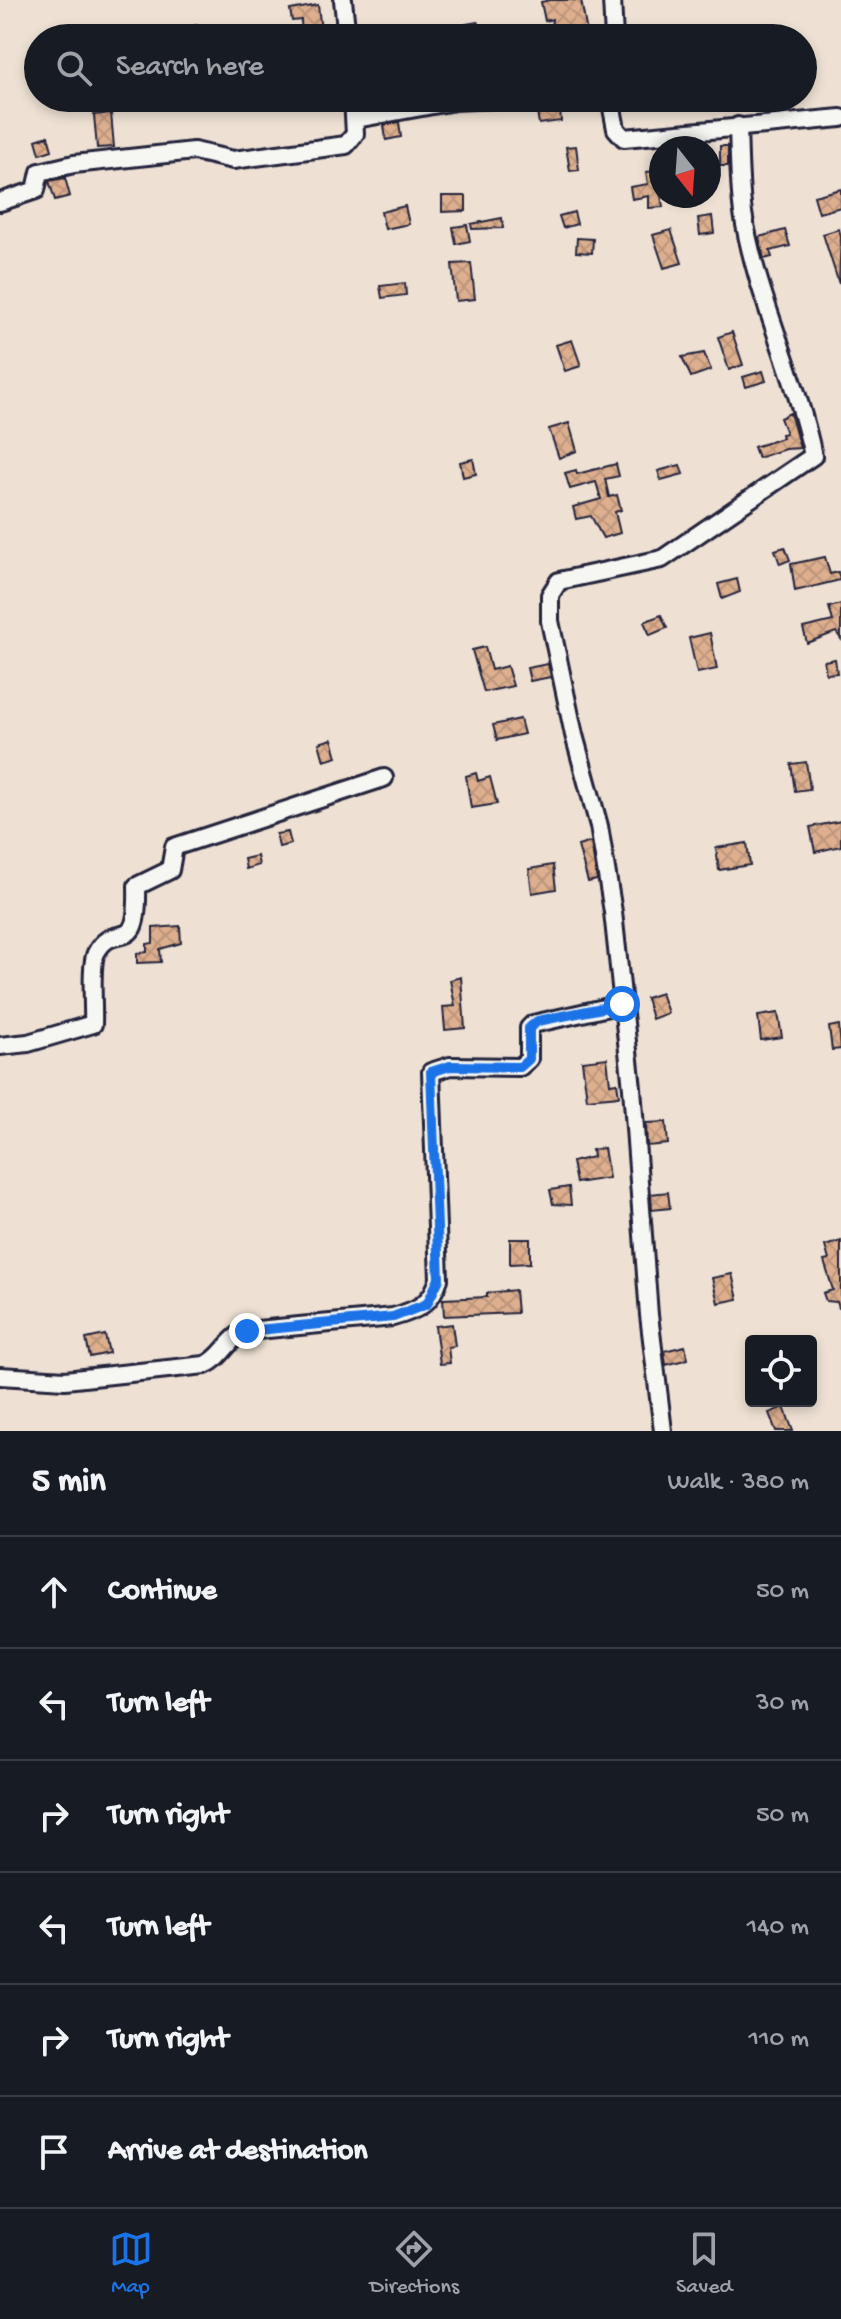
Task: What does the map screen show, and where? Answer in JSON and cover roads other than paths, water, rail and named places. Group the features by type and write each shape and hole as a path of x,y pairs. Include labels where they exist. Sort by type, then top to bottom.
{"street":[{"path":"343,0 346,24"},
{"path":"612,0 613,24"},
{"path":"0,202 36,190 40,172 74,164 194,151 233,160 346,145 353,141 355,112"},
{"path":"356,119 394,112"},
{"path":"613,112 616,129 624,138 841,118"},
{"path":"663,1431 649,1315 622,1004 599,826 574,735 550,621 550,595 559,581 662,559 813,456 794,379 759,277 743,214 738,126"},
{"path":"0,1046 28,1043 93,1024 95,955 106,942 130,934 138,922 137,886 170,870 174,847 384,778"},
{"path":"0,1376 65,1380 205,1365 221,1355 237,1335 247,1331 393,1317 415,1311 434,1294 439,1279 431,1072 450,1066 520,1067 529,1059 529,1028 538,1021 622,1004"}]}
